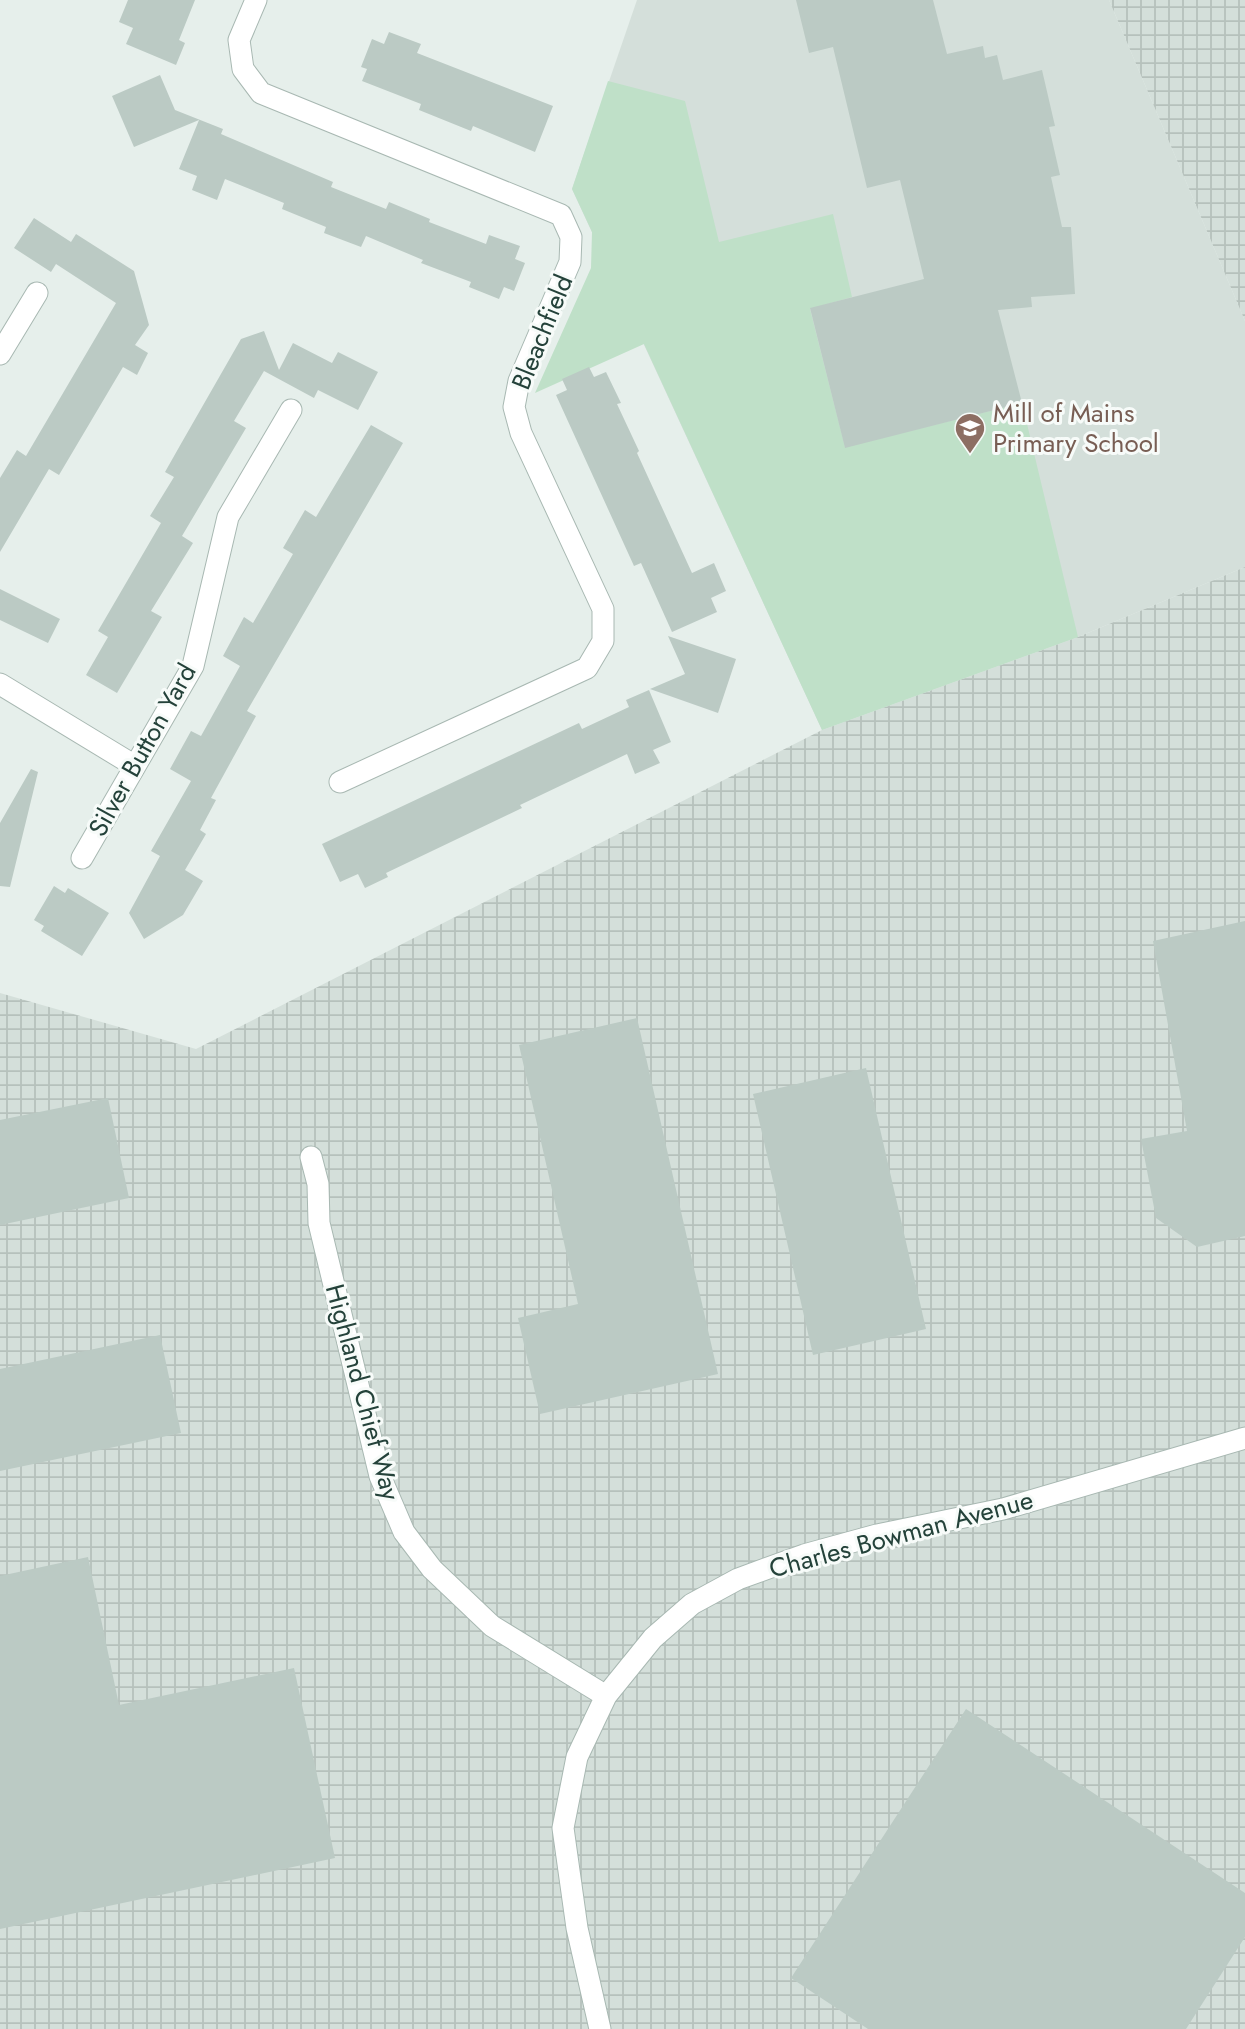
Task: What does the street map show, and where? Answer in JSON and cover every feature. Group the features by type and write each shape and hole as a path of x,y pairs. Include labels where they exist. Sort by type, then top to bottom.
{"street":[{"name":"Bleachfield","path":"256,0 239,40 243,69 261,93 561,215 571,237 570,262 519,381 514,407 521,433 603,609 603,641 587,668 340,782"},
{"path":"0,354 37,293"},
{"name":"Silver Button Yard","path":"82,858 193,666 228,517 291,410"},
{"path":"0,684 135,766"},
{"name":"Highland Chief Way","path":"311,1157 318,1184 318,1223 376,1463 404,1532 432,1569 492,1626 606,1696"},
{"name":"Charles Bowman Avenue","path":"600,2029 577,1928 563,1828 577,1757 606,1696 653,1638 692,1604 738,1579 804,1555 877,1535 1003,1508 1245,1438"}],"shaded area":[{"name":"Mill of Mains Primary School","path":"637,0 1109,0 1245,321 1245,567 1078,637 822,730 572,189"},
{"path":"1109,0 1245,0 1245,321"},
{"path":"1245,567 1245,2029 0,2029 0,993 196,1049 822,730 1078,637"}],"green space":[{"path":"608,81 685,101 719,242 833,214 852,297 810,309 845,447 1022,403 1078,637 822,730 644,344 535,393 591,268 592,232 572,189"}],"building":[{"path":"128,0 195,0 179,40 185,43 176,65 126,44 133,28 119,22"},
{"path":"796,0 933,0 947,54 983,46 985,58 997,55 1003,80 1042,70 1055,126 1049,127 1060,175 1051,177 1062,227 1071,227 1075,294 1031,297 1032,307 998,310 1022,403 845,448 810,308 924,279 900,180 867,188 833,47 809,53"},
{"path":"389,32 421,44 417,53 553,106 535,152 473,126 471,131 419,110 421,104 362,81 367,69 361,67 372,39 384,44"},
{"path":"160,75 175,110 223,129 221,134 333,182 331,187 386,209 389,202 430,219 429,222 486,244 489,235 520,246 515,259 525,263 514,291 504,287 499,299 469,287 471,282 421,263 423,260 366,236 361,247 324,233 326,227 282,209 284,203 225,179 217,200 192,190 197,176 179,169 199,120 134,147 112,96"},
{"path":"34,218 71,242 76,234 134,271 149,325 135,345 148,353 137,375 123,367 59,475 49,469 0,552 0,478 17,450 26,456 116,303 56,264 51,272 14,248"},
{"path":"264,331 279,370 293,343 332,363 338,352 378,372 358,410 318,390 314,398 264,371 234,421 246,428 182,536 193,543 151,611 162,617 117,693 86,675 108,637 98,631 161,523 150,516 174,477 165,472 241,339"},
{"path":"589,367 594,377 606,372 621,403 617,404 639,451 637,453 692,573 714,563 726,591 711,598 717,612 672,632 641,563 634,566 556,395 567,390 562,379"},
{"path":"371,425 403,443 247,711 256,716 211,798 216,800 200,830 206,834 185,870 203,881 183,915 144,939 129,913 160,856 151,851 191,781 170,769 191,731 201,736 240,666 223,656 244,617 253,623 293,554 283,548 305,510 316,517"},
{"path":"0,589 60,619 48,643 0,620"},
{"path":"668,636 736,659 718,713 650,689 685,674"},
{"path":"649,690 671,742 653,750 660,763 635,774 627,754 386,873 388,877 365,888 358,874 340,882 322,844 579,723 582,729 629,707 626,700"},
{"path":"31,769 38,772 10,887 0,886 0,823"},
{"path":"54,886 65,893 68,888 109,913 82,956 41,931 44,926 34,920"},
{"path":"1245,921 1245,1236 1197,1247 1156,1218 1141,1139 1187,1131 1153,941"},
{"path":"637,1018 718,1374 540,1414 518,1318 578,1304 519,1045"},
{"path":"866,1068 926,1329 813,1355 753,1094"},
{"path":"108,1098 129,1198 0,1225 0,1120"},
{"path":"160,1335 181,1433 0,1471 0,1369"},
{"path":"88,1557 119,1705 294,1668 335,1858 0,1929 0,1576"},
{"path":"966,1709 1245,1893 1245,1937 1186,2029 868,2029 791,1978"}],"place":[{"name":"Mill of Mains Primary School","path":"970,455"}]}
